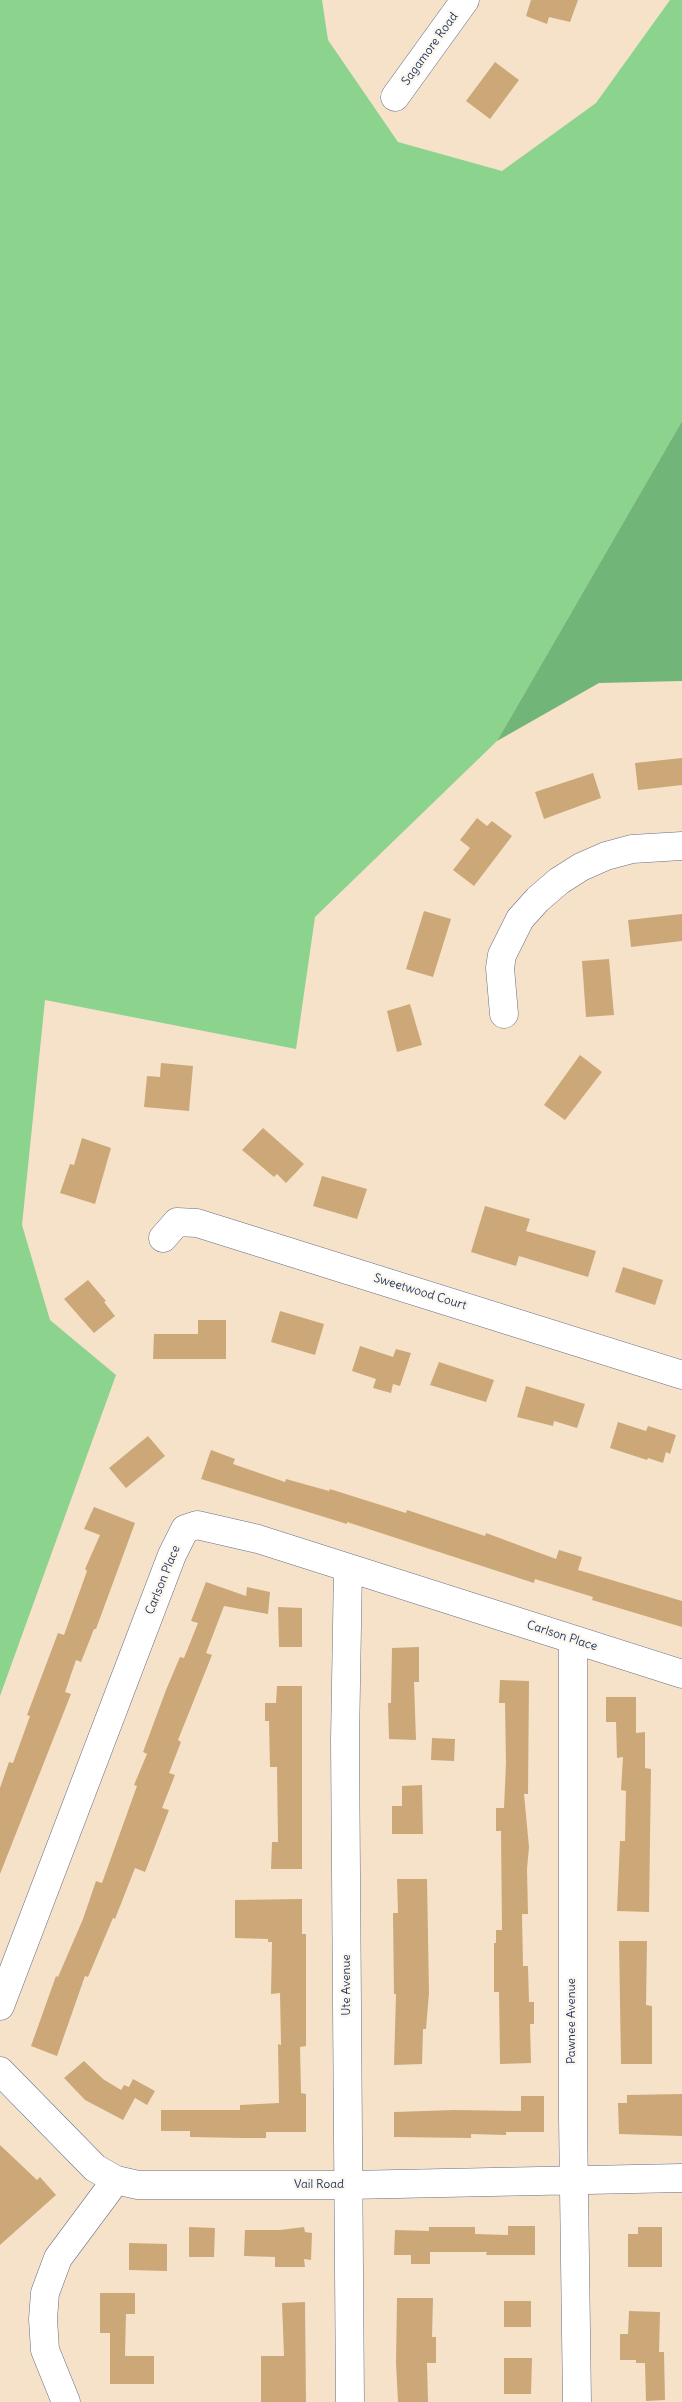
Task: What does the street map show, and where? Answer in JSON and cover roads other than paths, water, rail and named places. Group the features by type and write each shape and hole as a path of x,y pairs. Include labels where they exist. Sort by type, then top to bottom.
{"street":[{"name":"Sagamore Road","path":"395,97 465,0"},
{"path":"504,1014 500,977 502,955 520,919 538,899 559,881 582,867 606,856 632,849 682,846"},
{"name":"Sweetwood Court","path":"163,1238 177,1222 197,1223 682,1374"},
{"name":"Carlson Place","path":"0,2006 172,1555 185,1530 197,1525 258,1539 682,1674"},
{"name":"Ute Avenue","path":"348,1568 345,1741 350,2402"},
{"name":"Pawnee Avenue","path":"573,1640 573,2118 577,2402"},
{"name":"Vail Road","path":"0,2071 95,2168 116,2180 138,2185 349,2184 682,2178"},
{"path":"66,2402 45,2350 43,2319 45,2293 58,2258 65,2246 116,2180"}]}
